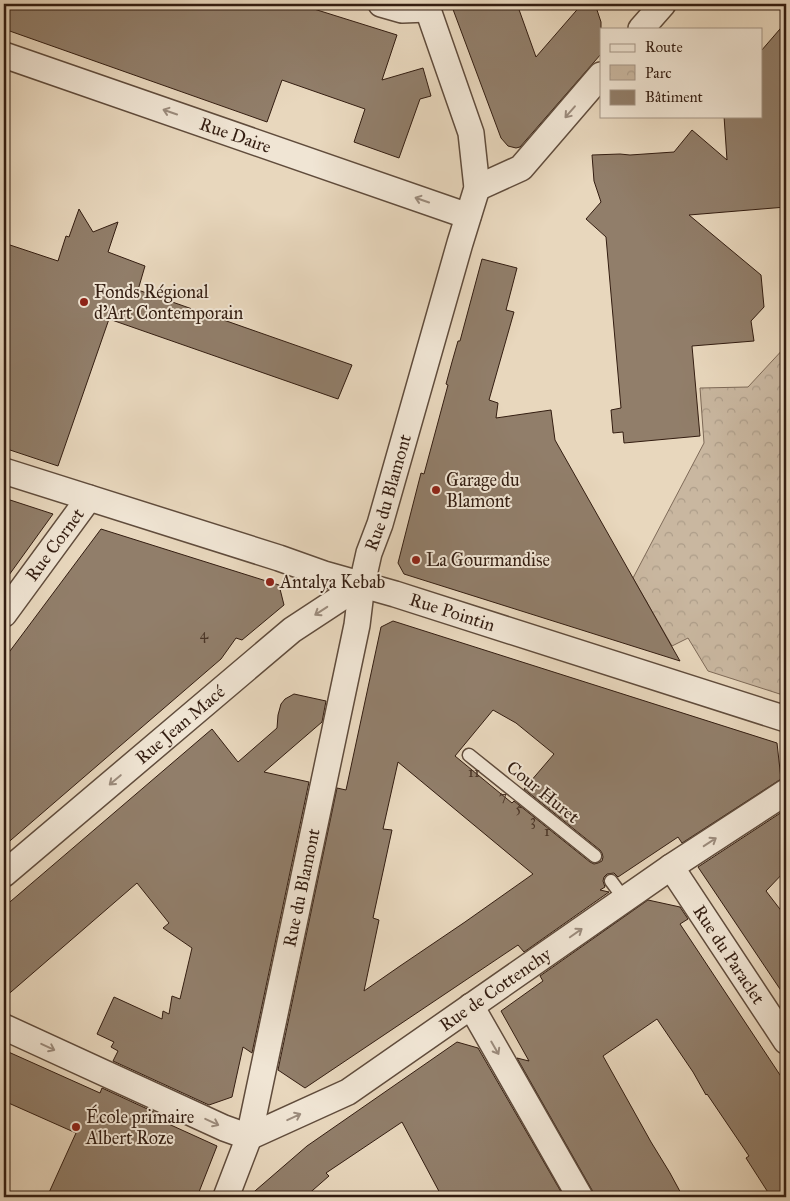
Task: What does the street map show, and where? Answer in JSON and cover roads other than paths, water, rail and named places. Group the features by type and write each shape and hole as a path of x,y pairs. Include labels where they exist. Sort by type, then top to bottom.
{"street":[{"path":"380,4 402,10 427,6"},
{"path":"642,28 663,4"},
{"name":"Rue du Blamont","path":"249,1137 357,625 362,584 369,553 380,524 477,188 471,133 427,6"},
{"name":"Rue Daire","path":"4,55 468,216"},
{"path":"477,188 522,168 600,76"},
{"name":"Rue Pointin","path":"4,471 786,719"},
{"name":"Rue Cornet","path":"4,614 88,498"},
{"name":"Rue Jean Macé","path":"4,874 292,630 362,584"},
{"name":"Rue de Cottenchy","path":"249,1137 348,1092 471,1006 618,890 671,867 786,792"},
{"name":"Rue du Paraclet","path":"671,867 786,1041"},
{"path":"471,1006 580,1197"},
{"path":"4,1027 215,1124 249,1137 226,1197"}],"lane":[{"name":"Cour Huret","path":"469,755 595,856"}],"place":[{"name":"Fonds Régional d'Art Contemporain","path":"84,302"},
{"name":"Garage du Blamont","path":"436,490"},
{"name":"La Gourmandise","path":"416,560"},
{"name":"Antalya Kebab","path":"270,582"},
{"name":"École primaire Albert Roze","path":"76,1127"}]}
